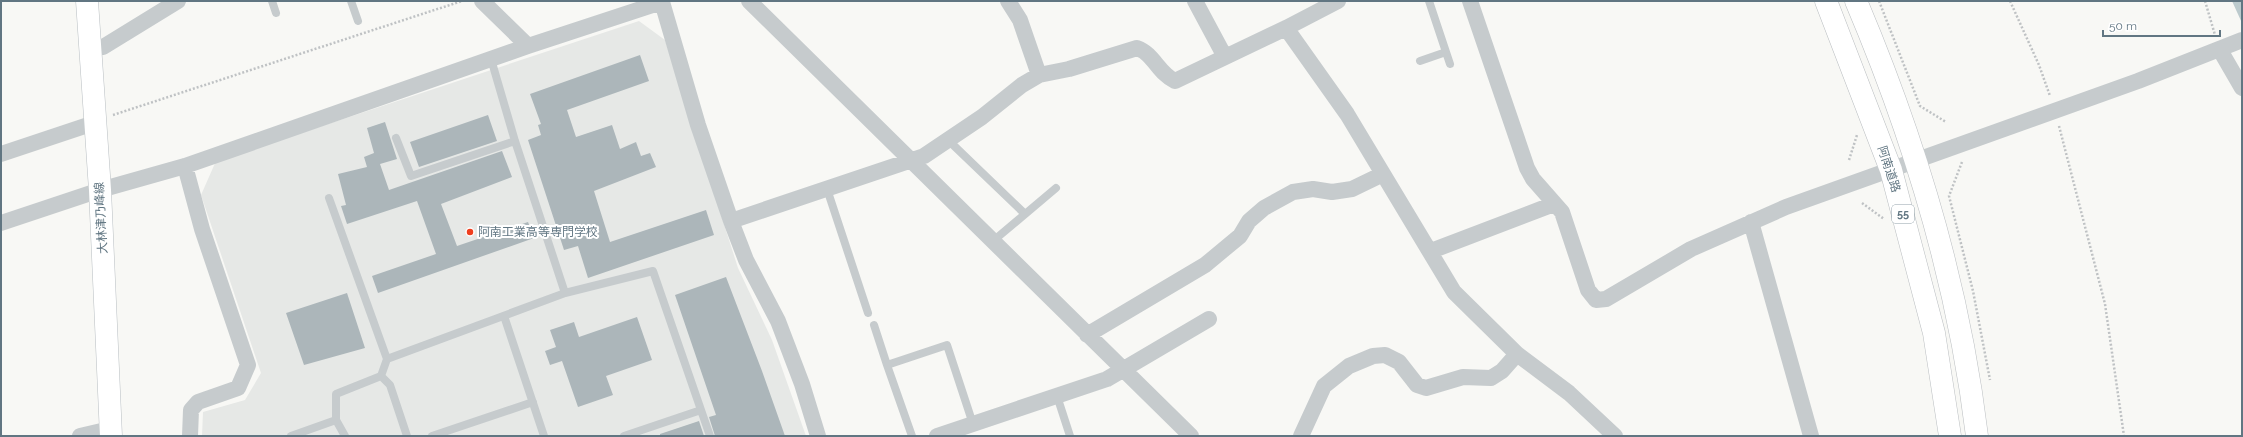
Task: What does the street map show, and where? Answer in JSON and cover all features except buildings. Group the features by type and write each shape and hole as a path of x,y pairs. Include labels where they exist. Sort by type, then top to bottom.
{"main road":[{"name":"大林津乃峰線","path":"87,1 94,123 100,190 110,432"},
{"name":"阿南道路","path":"1826,1 1891,170 1934,333 1950,436"},
{"name":"55","path":"1856,1 1884,67 1917,160 1960,324 1977,436"}],"street":[{"path":"90,48 103,47 178,1"},
{"path":"482,1 528,46"},
{"path":"1,223 100,190 185,166 528,46 663,1 698,125 731,220 746,260 778,320 802,384 818,436"},
{"path":"749,1 1191,436"},
{"path":"1008,1 1020,20 1039,75"},
{"path":"1195,1 1224,57"},
{"path":"731,220 827,190 924,156 982,117 1022,84 1039,75 1069,69 1137,48 1147,52 1165,76 1175,81 1286,28 1337,1"},
{"path":"1470,1 1527,168 1533,179 1562,212 1588,290 1596,300 1606,299 1691,250 1752,222 1854,181 1891,170 2055,111 2231,45 2242,88"},
{"path":"1286,28 1348,114 1431,251 1440,270 1454,292 1517,354 1569,393 1615,436"},
{"path":"1,154 94,123"},
{"path":"185,166 205,236 248,365 238,388 198,402 191,410 190,436"},
{"path":"1087,335 1205,265 1240,236 1249,221 1264,208 1293,192 1313,189 1332,192 1352,189 1384,174"},
{"path":"1431,251 1511,222 1554,204"},
{"path":"1752,222 1811,436"},
{"path":"936,436 954,433 973,424 1108,379 1209,319"},
{"path":"1301,436 1324,386 1349,366 1374,356 1386,355 1399,362 1417,385 1426,388 1463,376 1491,378 1502,371 1517,354"},
{"path":"80,436 110,432"}],"lane":[{"path":"272,1 276,13"},
{"path":"351,1 358,20"},
{"path":"1429,1 1450,64"},
{"path":"1420,61 1446,52"},
{"path":"491,59 515,141 565,293"},
{"path":"396,138 411,176 515,141"},
{"path":"948,140 1025,214"},
{"path":"993,241 1056,188"},
{"path":"827,190 868,313"},
{"path":"329,198 386,360 381,376"},
{"path":"386,360 565,293 653,271 710,436"},
{"path":"504,316 544,436"},
{"path":"874,325 912,436"},
{"path":"887,365 947,345 973,424"},
{"path":"345,436 336,420 336,394 381,376"},
{"path":"381,376 390,385 407,436"},
{"path":"1057,396 1070,436"},
{"path":"432,436 533,402"},
{"path":"624,436 701,410"},
{"path":"291,436 336,420"}],"path":[{"path":"94,123 107,117 462,1"},
{"path":"1879,1 1920,106 1946,122"},
{"path":"2010,1 2039,65 2055,111 2106,304 2124,436"},
{"path":"2205,1 2231,45"},
{"path":"1862,203 1886,221"}],"shaded area":[{"path":"2232,1 2242,1 2242,23"},
{"name":"阿南工業高等専門学校","path":"639,21 665,40 738,268 772,340 806,436 202,436 203,412 245,400 261,373 201,195 216,161"}],"place":[{"name":"阿南工業高等専門学校","path":"470,232"}]}
